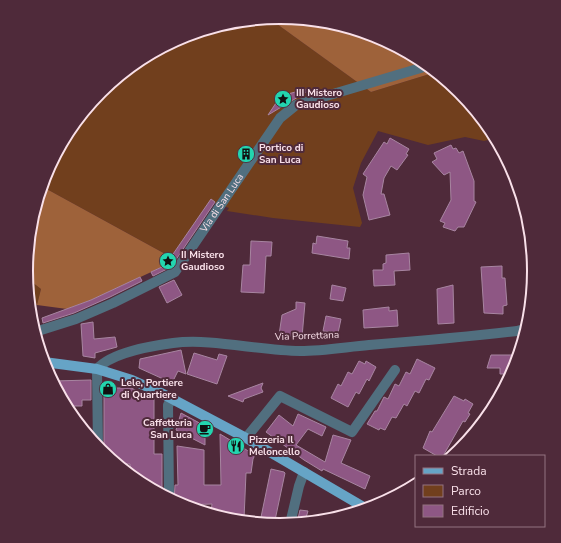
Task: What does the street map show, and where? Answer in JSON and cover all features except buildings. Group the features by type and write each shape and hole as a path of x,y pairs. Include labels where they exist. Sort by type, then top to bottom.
{"main road":[{"path":"51,363 97,370 132,380 173,398 246,438 361,506"}],"street":[{"name":"Via di San Luca","path":"40,330 76,319 113,303 176,272 280,118 288,110 296,105 422,69"},
{"name":"Via Porrettana","path":"97,370 104,362 126,352 174,343 225,344 273,350 301,351 449,339 517,332 521,330"},
{"path":"97,370 98,439"},
{"path":"246,438 280,396 352,432 395,370"},
{"path":"169,492 168,405 173,398"},
{"path":"291,518 298,486 304,472"}],"green space":[{"path":"277,24 371,92 430,74 444,85 467,108 490,140 484,141 465,137 428,145 378,131 361,163 353,188 362,223 360,227 273,218 227,211 229,208 210,201 171,257 47,189 66,148 84,121 105,96 130,75 157,57 201,37 216,32 248,26"},
{"path":"34,283 41,289 37,305 35,304"}],"shaded area":[{"path":"277,24 313,26 345,32 390,50 404,57 430,74 371,92"},
{"path":"47,189 169,256 162,263 162,267 91,300 67,309 37,305 41,289 34,283 34,255 35,239 41,207"}],"place":[{"name":"III Mistero Gaudioso","path":"283,99"},
{"name":"Portico di San Luca","path":"246,154"},
{"name":"II Mistero Gaudioso","path":"168,261"},
{"name":"Lele, Portiere di Quartiere","path":"108,389"},
{"name":"Caffetteria San Luca","path":"205,429"},
{"name":"Pizzeria Il Meloncello","path":"236,446"}]}
